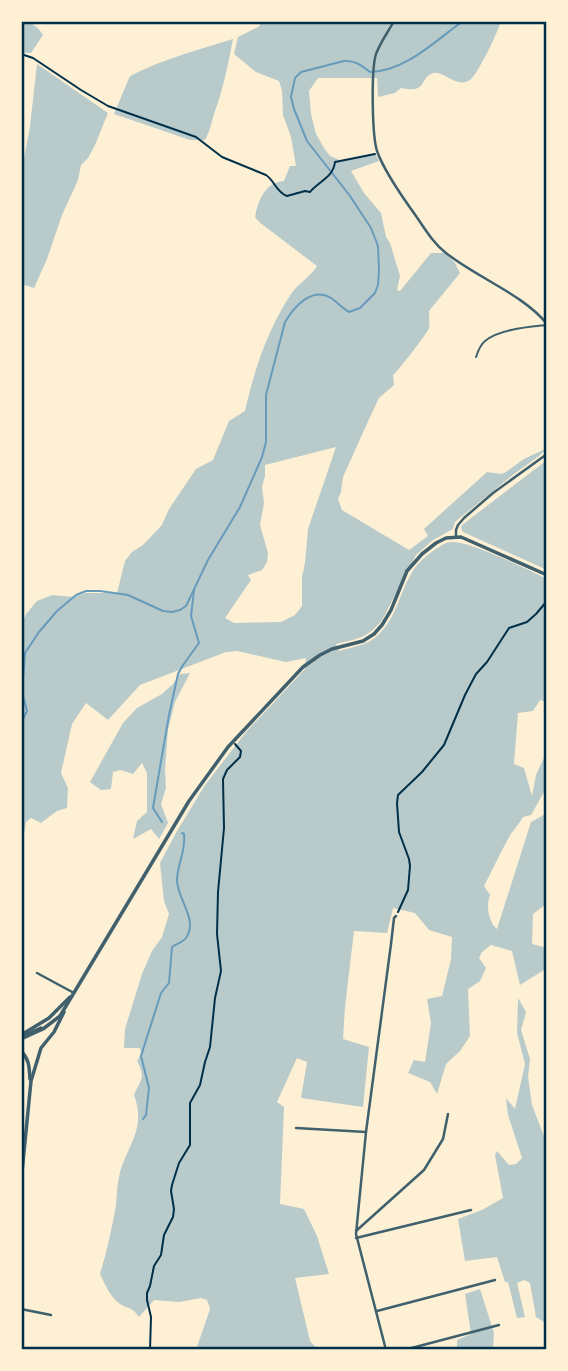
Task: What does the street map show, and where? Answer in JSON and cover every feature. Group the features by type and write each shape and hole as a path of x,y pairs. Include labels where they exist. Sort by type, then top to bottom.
{"street":[{"path":"394,21 380,44 375,63 374,127 377,150 412,210 439,247 531,307 547,325"},
{"path":"457,537 456,530 464,518 547,454"},
{"path":"21,1182 31,1081 38,1054 44,1042 54,1032 72,994 189,801 233,742 312,660 332,649 363,641 374,634 391,610 410,566 436,543 457,537 547,575"},
{"path":"386,1350 356,1231 390,943 396,916"},
{"path":"37,973 72,994"},
{"path":"21,1037 49,1018 72,994"},
{"path":"21,1037 36,1029 43,1029 55,1021 66,1007"},
{"path":"43,1029 44,1042"},
{"path":"21,1051 28,1060 31,1081"},
{"path":"356,1231 424,1170 443,1139 448,1114"},
{"path":"296,1128 366,1132"},
{"path":"356,1238 471,1210"},
{"path":"376,1312 495,1280"},
{"path":"21,1308 51,1315"},
{"path":"21,1323 22,1350"},
{"path":"404,1350 499,1325"}],"lane":[{"path":"476,356 485,341 493,336 547,325"}],"path":[{"path":"21,54 33,58 108,106 199,139 222,157 269,177 280,193 287,196 310,192 334,171 335,162 376,154"},
{"path":"396,916 408,890 410,866 400,832 398,795 444,745 465,695 509,628 527,622 547,601"},
{"path":"150,1350 151,1317 147,1293 154,1266 161,1255 164,1235 174,1213 171,1191 176,1172 190,1145 189,1107 200,1085 210,1051 215,998 221,971 217,934 224,828 223,779 225,772 241,754 233,742"}],"shaded area":[{"path":"21,21 34,25 43,35 31,53 21,53"},
{"path":"259,21 501,21 483,62 468,81 459,82 433,73 415,89 401,88 395,93 378,97 377,78 318,78 309,91 316,134 330,156 342,161 375,153 379,161 351,171 364,193 381,213 386,237 400,276 397,290 400,291 431,253 445,253 460,273 429,311 429,328 393,375 394,385 379,398 343,477 338,499 342,510 409,550 428,536 424,529 487,472 506,472 524,459 547,448 455,522 453,529 433,540 416,555 382,620 372,631 362,637 336,644 339,651 365,643 378,635 389,621 415,567 430,553 447,543 461,543 485,551 547,579 547,712 546,702 540,700 533,711 518,713 514,764 524,768 532,796 536,775 547,751 547,792 544,792 531,815 523,817 510,835 484,886 490,895 490,917 497,929 531,822 547,813 547,890 545,905 533,914 532,944 547,948 547,968 520,985 512,951 491,945 482,952 479,958 486,968 480,981 468,989 470,1036 460,1051 446,1064 437,1094 430,1082 408,1073 414,1060 425,1062 431,1023 427,999 442,996 451,959 452,937 429,930 415,913 393,908 387,933 354,931 343,1039 369,1047 363,1107 301,1098 307,1062 297,1058 277,1102 284,1107 280,1204 304,1209 317,1236 329,1274 295,1278 310,1341 318,1350 196,1350 210,1309 207,1300 154,1300 139,1317 132,1309 113,1298 100,1274 113,1222 120,1172 137,1126 134,1095 142,1078 137,1061 141,1054 140,1048 124,1048 125,1029 142,974 152,951 162,937 169,914 164,901 160,863 205,785 246,732 305,669 306,658 286,662 237,651 226,652 140,685 108,720 86,703 72,724 61,773 68,788 67,808 57,811 41,823 31,818 26,822 21,840 21,627 26,614 37,601 52,595 74,597 85,593 117,593 125,561 162,525 169,509 196,469 213,460 229,421 245,411 257,365 275,321 291,294 317,266 255,217 260,199 267,189 284,181 290,166 296,166 291,137 283,115 279,81 256,72 234,54 238,37 260,26","holes":["336,447 308,529 302,577 302,606 295,615 281,622 234,623 225,618 251,580 248,575 262,570 267,562 268,553 260,525 264,503 262,487 265,465"]},
{"path":"233,39 223,87 205,140 190,140 114,114 130,76 168,60"},
{"path":"37,64 108,113 95,145 81,165 78,180 34,288 21,284 21,175"},
{"path":"547,460 547,570 463,532 462,525"},
{"path":"190,673 175,702 168,730 166,788 161,804 168,823 159,839 151,829 133,839 137,821 147,812 147,773 142,763 133,774 121,770 113,772 111,789 101,790 90,782 123,723 137,708 162,694 180,674"},
{"path":"518,998 526,1012 521,1030 530,1059 528,1077 532,1105 547,1144 547,1324 536,1317 530,1283 524,1280 517,1283 525,1317 517,1318 508,1282 505,1282 497,1257 465,1261 458,1219 503,1198 495,1155 497,1151 509,1165 516,1164 522,1158 508,1115 506,1098 515,1109 525,1064 517,1033"},
{"path":"480,1289 494,1333 493,1350 457,1350 457,1340 471,1334 465,1294"}],"waterway":[{"path":"21,723 27,711 22,692 25,653 57,611 76,595 86,591 128,595 163,611 172,612 186,606 208,560 240,507 262,457 266,442 266,395 285,322 293,310 310,296 324,295 349,312 360,308 375,293 379,270 378,246 371,228 350,196 307,141 291,97 295,78 301,72 344,61 355,62 370,72 396,66 420,54 463,21"},
{"path":"162,822 153,808 169,715 178,674 199,643 191,616 194,591"},
{"path":"143,1119 146,1115 149,1088 141,1056 161,993 169,983 172,947 185,939 189,931 189,916 177,879 184,846 182,833"}]}
